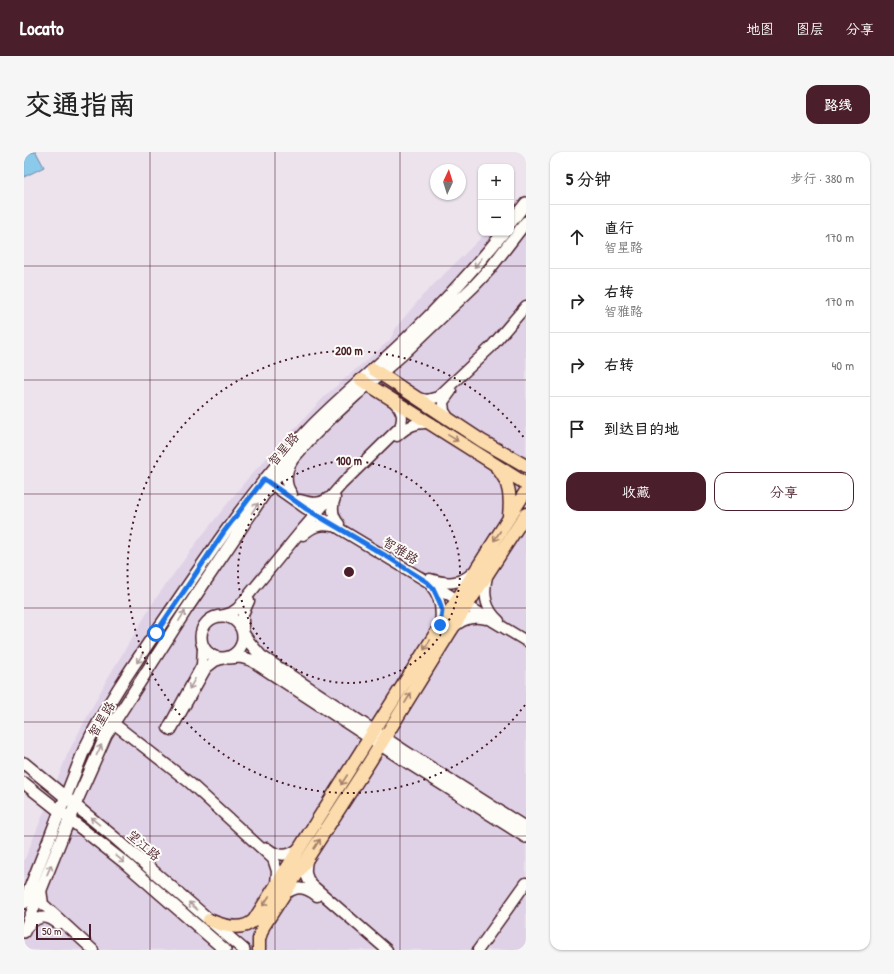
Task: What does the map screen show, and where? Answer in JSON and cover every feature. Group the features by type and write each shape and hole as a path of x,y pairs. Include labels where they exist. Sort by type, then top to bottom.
{"main road":[{"path":"514,219 524,208"},
{"name":"智星路","path":"377,371 400,356 474,286 489,270 526,222"},
{"path":"515,237 526,228"},
{"name":"智星路","path":"24,903 84,750 104,713 223,533 269,480 306,432 377,371 470,273 500,236"},
{"path":"398,386 394,377 394,372 396,361 400,356"},
{"path":"377,371 450,421 526,466"},
{"path":"364,382 526,484"},
{"name":"智星路","path":"25,930 100,747 115,722 269,480 292,460 310,439 357,394 364,382"},
{"path":"357,394 369,391 382,394"},
{"path":"498,450 516,455 526,455"},
{"path":"490,462 501,472 508,486 510,501 520,519"},
{"path":"209,920 232,927 246,925 254,920 357,759 377,738 481,572 520,519 526,491"},
{"path":"394,710 371,719 351,720 251,660 240,657 214,657 204,648 201,641 201,634 208,621 214,618 228,616 234,619 239,624 249,642 261,656 351,720 377,738 526,828"},
{"path":"225,658 235,655 240,649 243,643 243,631"},
{"path":"394,710 396,735 404,755 526,837"},
{"path":"351,720 359,742 357,759"},
{"path":"368,765 377,738"},
{"path":"259,950 259,939 263,927 368,765 374,759 382,755 404,755"},
{"name":"望江路","path":"24,763 140,859 244,950"},
{"name":"望江路","path":"24,783 125,863 225,950"}],"street":[{"path":"414,397 427,400 438,397 491,347 526,306"},
{"path":"450,421 443,407 443,402 447,395 492,351 526,313"},
{"path":"221,616 238,608 333,497 370,456 400,427 402,413 393,401"},
{"path":"296,499 320,503 333,497 406,428 416,423 428,423"},
{"path":"292,460 289,466 287,478 289,490 301,507 304,517 302,533"},
{"name":"智雅路","path":"269,480 318,514 428,581 526,636"},
{"path":"243,631 243,614 251,598 302,533 320,525 338,526 332,511 333,497"},
{"path":"428,581 445,584 481,572 485,586 486,603 489,611 497,621"},
{"path":"428,581 440,603 445,629 470,618 485,618 497,621"},
{"name":"智雅路","path":"497,621 526,641"},
{"path":"204,648 202,665 168,728 171,730 206,668 215,661 225,658"},
{"path":"104,713 190,783 273,859 277,871 276,886"},
{"path":"115,722 186,776 272,852 286,855 296,851 300,846"},
{"path":"307,858 305,871 306,876 312,885 386,950"},
{"path":"478,950 526,883"},
{"path":"283,895 295,888 310,890 380,950"},
{"path":"41,890 43,904 47,909 93,950"},
{"path":"483,950 526,890"},
{"path":"25,930 38,918 52,919 87,950"}],"shaded area":[{"path":"526,194 526,950 24,950 24,861 68,753 106,681 156,598 200,538 248,478 327,394 390,340 397,326 423,295 483,236 514,236 514,205"}],"water":[{"path":"24,152 36,152 44,167 24,177"}],"route":[{"path":"156,633 223,533 264,479 305,508 427,582 438,596 442,611 440,625"}]}
